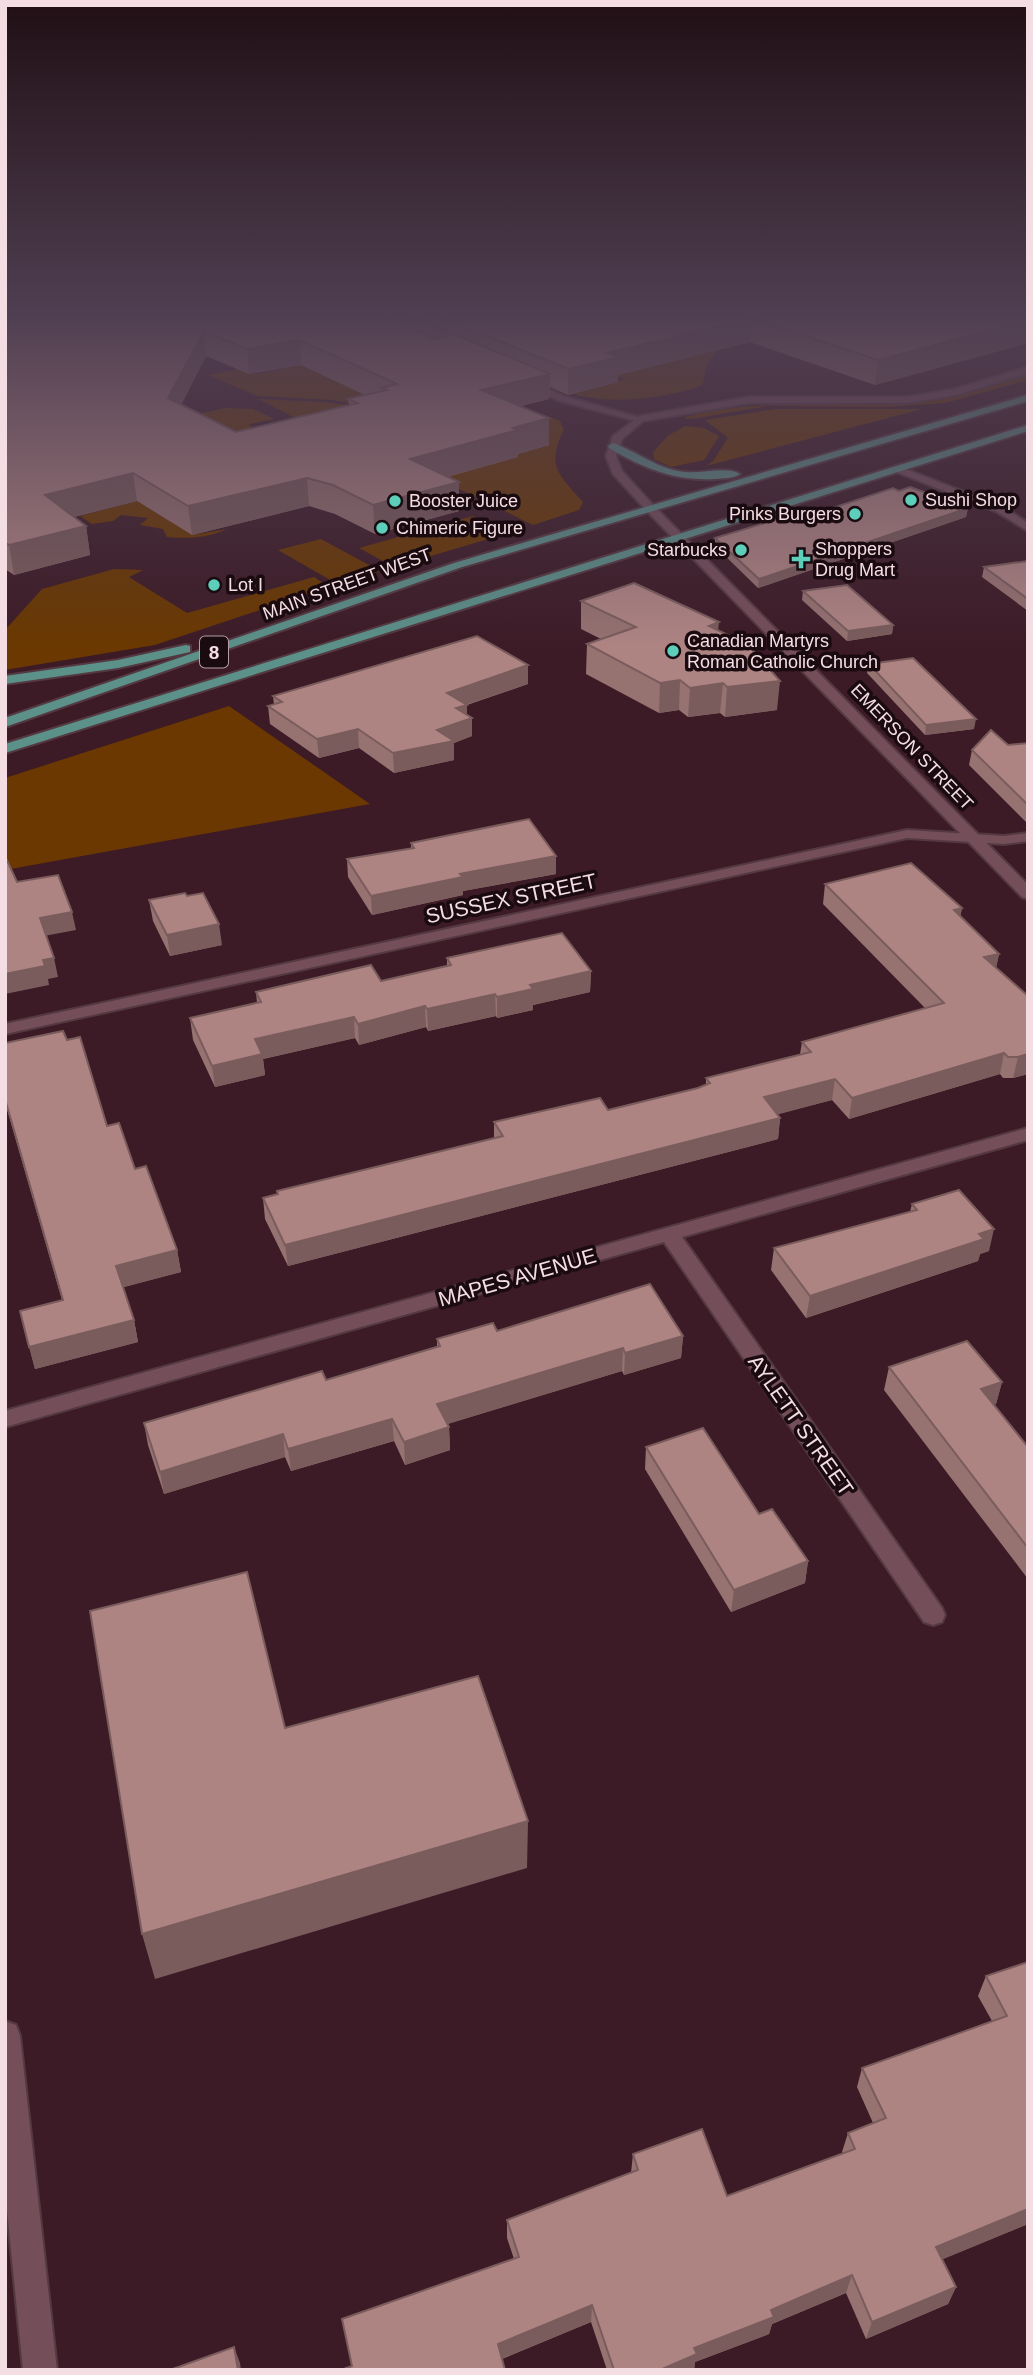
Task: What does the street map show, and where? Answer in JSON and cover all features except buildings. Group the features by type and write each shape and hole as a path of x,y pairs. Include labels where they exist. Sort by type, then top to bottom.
{"main road":[{"name":"MAIN STREET WEST","path":"5,723 421,577 927,427"},
{"name":"8","path":"5,749 1028,428"},
{"path":"613,446 654,470 680,476 718,476 784,468"},
{"path":"5,680 81,670 167,654 363,592 421,577"}],"street":[{"path":"613,446 627,428 622,427"},
{"name":"EMERSON STREET","path":"613,446 611,456 617,472 650,508 1028,894"},
{"path":"898,469 1001,510 1028,528"},
{"name":"SUSSEX STREET","path":"5,1029 907,834 1004,840 1028,837"},
{"name":"MAPES AVENUE","path":"5,1419 1028,1134"},
{"name":"AYLETT STREET","path":"669,1234 933,1615"},
{"path":"5,2036 40,2370"}],"shaded area":[{"path":"251,427 255,432 138,428"},
{"path":"332,427 563,427 556,452 557,469 583,502 579,510 533,525"},
{"path":"684,427 693,427 704,428 719,436 704,460 671,467 654,459 653,452 669,435"},
{"path":"714,427 854,427 706,466 713,461 728,438"},
{"path":"137,501 192,535 227,529 197,537 167,537 163,529 140,525 148,518 121,515 113,521 92,524 80,516"},
{"path":"473,516 508,533 394,567 359,548"},
{"path":"321,539 380,571 339,585 278,550"},
{"path":"114,569 143,570 129,577 187,613 314,577 329,587 155,645 5,670 5,630 42,589"},
{"path":"229,706 370,804 5,870 5,778"}],"place":[{"name":"Sushi Shop","path":"911,500"},
{"name":"Booster Juice","path":"395,501"},
{"name":"Pinks Burgers","path":"855,514"},
{"name":"Chimeric Figure","path":"382,528"},
{"name":"Starbucks","path":"741,550"},
{"name":"Shoppers Drug Mart","path":"801,559"},
{"name":"Lot I","path":"214,585"},
{"name":"Canadian Martyrs Roman Catholic Church","path":"673,651"}]}
